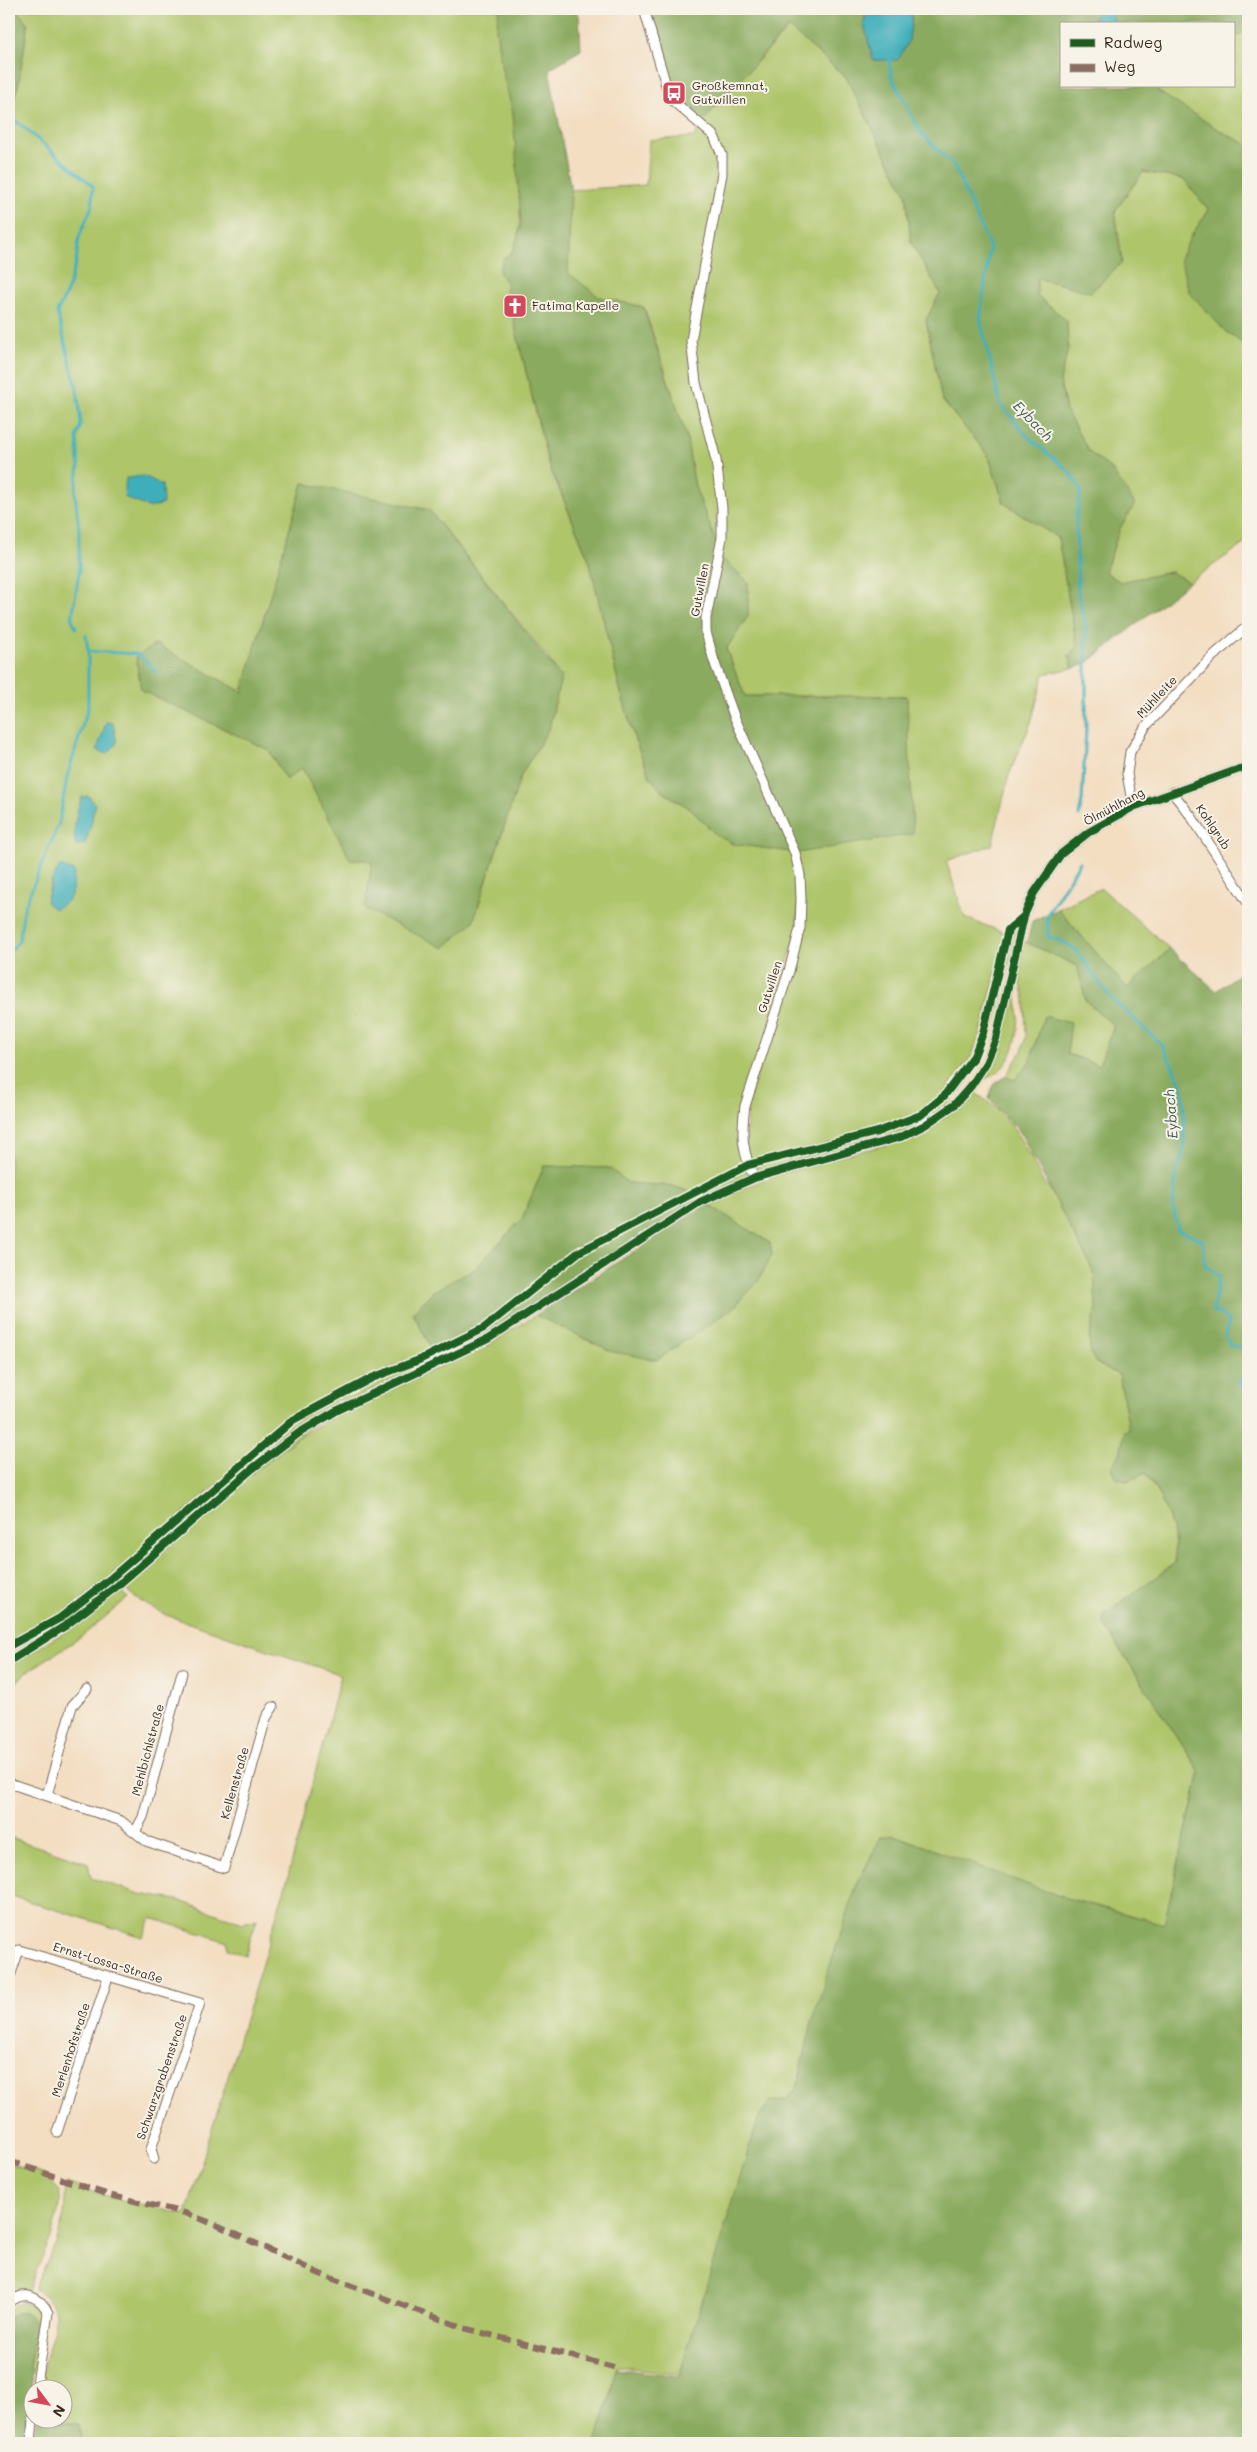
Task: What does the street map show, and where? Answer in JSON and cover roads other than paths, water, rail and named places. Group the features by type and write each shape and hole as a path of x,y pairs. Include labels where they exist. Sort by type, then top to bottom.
{"street":[{"name":"Gutwillen","path":"644,9 666,85 673,101 714,136 722,155 722,174 691,340 696,383 716,460 722,508 722,538 706,618 706,632 714,661 734,716 783,823 795,853 800,875 800,928 789,971 744,1106 743,1147 754,1178"},
{"name":"Mühlleite","path":"1133,807 1126,774 1130,752 1146,726 1213,656 1248,626"},
{"name":"Ölmühlhang","path":"18,1653 65,1626 117,1586 252,1469 299,1433 336,1411 488,1339 700,1202 754,1178 901,1137 925,1125 954,1105 972,1086 986,1063 996,1039 1013,973 1024,916 1045,874 1061,854 1089,832 1133,807 1248,766"},
{"name":"Kohlgrub","path":"1172,792 1191,816 1248,903"},
{"path":"9,1656 18,1653"},
{"path":"9,1661 18,1653"},
{"name":"Mehlbichlstraße","path":"135,1832 143,1817 182,1673"},
{"path":"47,1795 72,1706 87,1689"},
{"name":"Kellenstraße","path":"135,1832 146,1841 224,1868 266,1718 273,1707"},
{"path":"9,1783 121,1821 135,1832"},
{"path":"9,1955 19,1950"},
{"path":"9,1979 19,1950"},
{"name":"Ernst-Lossa-Straße","path":"19,1950 200,2003"},
{"name":"Merlenhofstraße","path":"58,2132 108,1977"},
{"name":"Schwarzgrabenstraße","path":"154,2159 151,2149 200,2003"},
{"path":"9,2303 21,2296 29,2295 38,2299 48,2314 38,2380"},
{"path":"31,2443 32,2430"}],"water":[{"path":"867,9 906,9 912,16 909,40 898,60 873,60 864,23"},
{"path":"1096,9 1111,11 1114,22 1093,22"},
{"path":"144,476 162,485 163,504 150,508 124,497 126,478"},
{"path":"106,722 113,723 117,743 107,754 97,750"},
{"path":"89,796 95,805 91,825 85,844 76,846 74,833 76,815 82,797"},
{"path":"60,866 74,871 73,890 69,899 54,909 46,902 52,879"}],"waterway":[{"name":"Eybach","path":"889,60 891,76 921,133 954,166 990,248 980,318 1000,403 1027,436 1069,471 1081,490 1076,517 1078,594 1086,626 1086,730 1082,801 1079,816"},
{"path":"9,115 93,186 92,206 79,237 76,262 67,292 57,312 77,389 81,424 77,436 79,467 75,493 79,530 79,572 72,619 76,628"},
{"path":"9,953 19,941 24,908 59,823 67,777 88,708 88,651 86,635"},
{"path":"88,651 138,654 157,672"},
{"name":"Eybach","path":"1080,862 1047,915 1048,937 1066,943 1076,950 1109,996 1162,1045 1183,1088 1185,1144 1176,1176 1173,1206 1178,1230 1203,1240 1205,1265 1219,1276 1213,1312 1221,1314 1229,1322 1225,1335 1231,1346 1248,1348"},
{"name":"Eybach","path":"1248,1372 1239,1381 1248,1402"}],"place":[{"name":"Großkemnat, Gutwillen","path":"674,93"},
{"name":"Fatima Kapelle","path":"515,306"}]}
